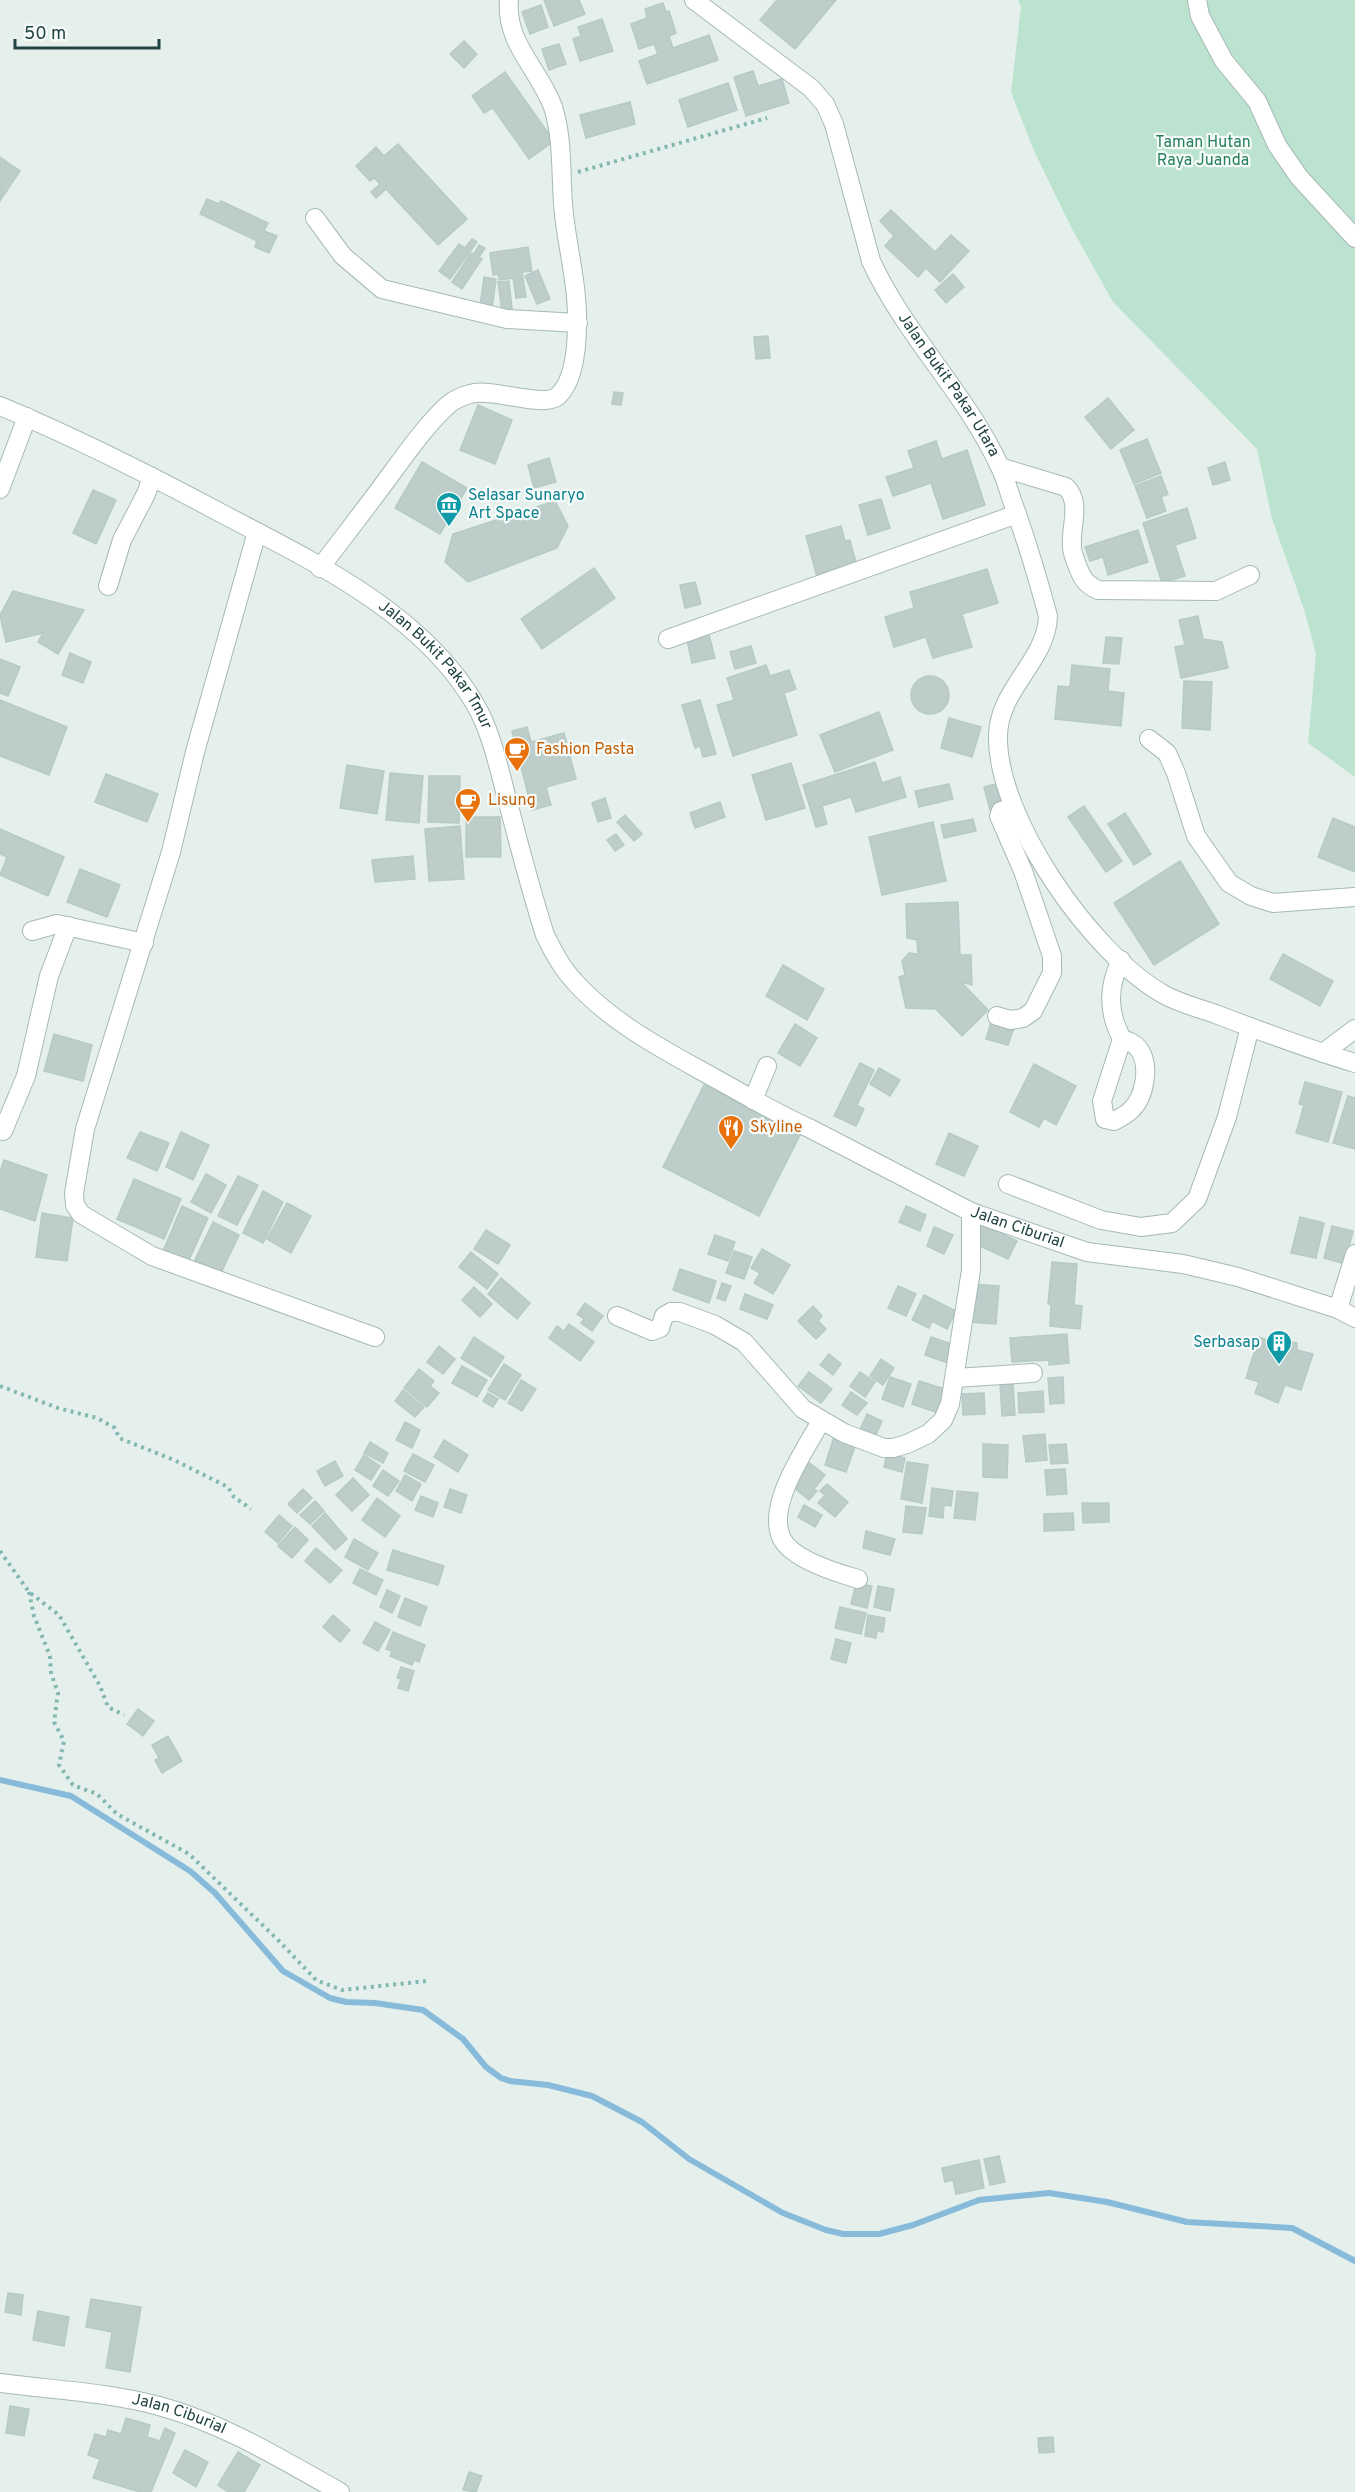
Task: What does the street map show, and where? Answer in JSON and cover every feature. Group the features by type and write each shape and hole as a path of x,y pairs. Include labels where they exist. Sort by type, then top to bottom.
{"street":[{"path":"320,568 422,432 451,402 471,393 511,395 544,401 556,398 567,385 571,374 578,322 553,109 546,91 520,50 513,34 508,12 509,0"},
{"name":"Jalan Bukit Pakar Utara","path":"694,0 812,88 825,105 834,124 871,261 880,281 912,333 969,414 1000,467 1048,616 1048,632 1041,647 1014,688 1001,716 998,732 1002,776 1013,807 1043,864 1096,937 1147,984 1164,995 1355,1063"},
{"path":"1197,0 1200,16 1224,61 1257,101 1278,145 1299,177 1355,238"},
{"path":"315,218 343,256 382,289 507,319 578,322"},
{"name":"Jalan Bukit Pakar Tmur","path":"0,406 152,477 257,532 369,597 428,643 455,673 477,706 494,752 541,924 558,961 575,982 600,1005 647,1039 704,1072"},
{"path":"0,489 27,417"},
{"path":"1000,467 1066,487 1072,493 1075,500 1072,548 1082,579 1098,590 1216,591 1250,575"},
{"path":"108,586 122,540 146,494 152,477"},
{"path":"668,639 1017,514"},
{"path":"257,532 195,752 171,852 85,1129 74,1193 75,1205 81,1214 152,1256 375,1337"},
{"path":"1149,739 1167,753 1176,773 1196,836 1229,883 1251,896 1273,903 1355,897"},
{"path":"997,1016 1010,1020 1023,1018 1033,1011 1053,973 1052,956 1023,872 999,816 1001,811 1013,807"},
{"path":"32,931 51,925 68,926 144,943"},
{"path":"3,1131 26,1076 49,976 68,926"},
{"path":"1120,960 1116,970 1110,1007 1112,1020 1122,1039"},
{"path":"1008,1184 1101,1220 1141,1227 1172,1223 1197,1200 1227,1117 1250,1027"},
{"path":"1323,1053 1355,1029"},
{"path":"753,1100 767,1066"},
{"name":"Jalan Ciburial","path":"704,1072 753,1100 971,1212 1087,1252 1183,1264 1227,1274 1338,1309 1355,1318"},
{"path":"617,1317 652,1331 660,1328 664,1316 671,1312 680,1312 715,1325 744,1342 803,1409 875,1445 894,1448 928,1434 943,1420 950,1404 971,1270 971,1212"},
{"path":"1338,1309 1355,1254"},
{"path":"955,1378 1033,1373"},
{"path":"821,1420 779,1503 778,1528 782,1540 792,1550 831,1572 858,1579"},
{"name":"Jalan Ciburial","path":"0,2383 109,2396 161,2406 224,2430 340,2492"}],"path":[{"path":"562,176 767,118"},
{"path":"0,1386 58,1408 97,1418 115,1428 119,1438 174,1460 228,1487 234,1497 251,1509"},
{"path":"0,1551 29,1592 59,1615 100,1686 108,1707 124,1715"},
{"path":"29,1592 34,1616 50,1656 51,1673 58,1693 54,1722 64,1741 59,1765 73,1785 97,1794 117,1814 189,1854 316,1980 342,1990 427,1982"}],"green space":[{"name":"Taman Hutan Raya Juanda","path":"1018,0 1355,0 1355,777 1308,743 1316,654 1304,609 1272,519 1257,449 1113,302 1071,227 1034,151 1011,92 1021,7"}],"building":[{"path":"544,0 579,0 585,14 554,26"},
{"path":"777,0 836,0 795,49 760,20"},
{"path":"663,3 666,12 669,11 676,33 669,36 673,48 709,35 718,60 647,84 639,61 658,54 654,44 639,49 631,24 647,18 645,9"},
{"path":"541,5 548,27 530,34 522,12"},
{"path":"602,19 613,51 580,61 573,39 581,36 578,27"},
{"path":"464,41 477,54 464,68 450,54"},
{"path":"559,44 566,64 549,70 542,49"},
{"path":"753,71 758,86 782,79 789,103 746,116 734,77"},
{"path":"505,72 554,141 529,159 493,108 484,113 472,96"},
{"path":"728,83 737,110 688,127 679,100"},
{"path":"630,102 635,124 586,138 580,115"},
{"path":"398,144 467,219 438,245 386,189 376,198 371,192 380,184 374,178 370,181 356,166 376,147 384,156"},
{"path":"0,157 20,171 0,201"},
{"path":"207,199 219,204 221,201 268,223 264,231 277,236 269,253 255,247 257,241 200,214"},
{"path":"891,210 935,252 951,235 969,251 940,282 926,268 918,277 885,246 894,236 880,221"},
{"path":"472,239 477,242 450,279 439,271 459,244 465,248"},
{"path":"479,245 485,248 479,257 482,259 462,289 452,282"},
{"path":"528,247 532,271 522,272 526,297 516,298 513,278 499,280 498,274 493,275 490,253"},
{"path":"538,270 550,299 537,304 525,276"},
{"path":"953,274 964,287 946,303 935,290"},
{"path":"484,277 496,279 492,308 480,306"},
{"path":"509,281 512,309 502,311 498,282"},
{"path":"768,336 770,358 756,359 754,337"},
{"path":"614,392 623,393 621,405 612,404"},
{"path":"1108,398 1134,430 1111,449 1085,417"},
{"path":"478,405 512,420 495,464 460,450"},
{"path":"1147,439 1161,473 1134,484 1120,450"},
{"path":"936,441 942,459 967,450 985,505 943,519 931,483 893,496 886,477 914,468 908,451"},
{"path":"549,458 556,482 534,488 528,465"},
{"path":"422,462 467,488 440,534 395,508"},
{"path":"1225,462 1230,480 1213,485 1208,468"},
{"path":"1161,476 1168,494 1161,497 1166,511 1147,518 1135,486"},
{"path":"93,490 116,500 96,544 73,533"},
{"path":"881,499 890,528 868,535 859,505"},
{"path":"555,501 568,526 557,548 468,582 445,562 453,534"},
{"path":"1187,508 1196,538 1175,545 1185,576 1162,583 1143,523"},
{"path":"841,526 845,541 850,540 857,566 817,577 806,536"},
{"path":"1138,530 1148,562 1108,575 1103,557 1090,561 1085,547"},
{"path":"594,568 615,598 542,649 521,619"},
{"path":"987,569 998,603 962,614 972,647 933,658 926,637 894,647 885,617 914,608 910,592"},
{"path":"695,582 701,604 685,608 680,585"},
{"path":"13,591 84,610 58,654 38,642 43,633 6,642 0,615"},
{"path":"1198,616 1203,639 1222,642 1228,668 1181,678 1175,647 1185,645 1179,620"},
{"path":"709,635 715,658 692,663 687,640"},
{"path":"1106,637 1122,638 1119,664 1103,663"},
{"path":"751,646 756,663 735,669 730,652"},
{"path":"70,653 91,662 83,683 62,675"},
{"path":"0,659 20,667 8,696 0,693"},
{"path":"766,665 770,676 789,670 796,689 784,693 797,735 733,756 717,705 734,700 727,678"},
{"path":"1072,665 1110,669 1108,691 1124,693 1121,726 1055,719 1058,686 1070,687"},
{"path":"930,676 944,681 949,695 944,709 930,714 916,709 911,695 916,681"},
{"path":"1184,681 1212,682 1210,730 1182,728"},
{"path":"0,700 67,727 49,775 0,756"},
{"path":"700,700 716,754 703,757 700,746 695,748 682,705"},
{"path":"879,712 893,750 835,772 820,735"},
{"path":"949,718 981,727 972,757 941,748"},
{"path":"527,727 531,742 564,733 576,779 546,787 551,805 532,810 512,731"},
{"path":"875,762 882,783 900,777 906,797 856,812 851,797 822,806 827,824 816,827 803,785"},
{"path":"791,763 805,808 766,820 752,775"},
{"path":"347,765 384,771 377,814 340,808"},
{"path":"390,773 423,776 419,823 386,820"},
{"path":"106,774 158,794 147,822 95,802"},
{"path":"429,776 460,776 459,823 428,822"},
{"path":"949,784 953,799 919,807 915,791"},
{"path":"996,784 1002,806 990,810 984,787"},
{"path":"605,798 611,818 598,822 592,803"},
{"path":"720,802 725,817 695,828 690,813"},
{"path":"1084,806 1122,861 1106,872 1068,817"},
{"path":"1125,813 1151,854 1134,865 1108,824"},
{"path":"625,815 642,834 634,841 617,822"},
{"path":"466,817 500,817 501,857 466,857"},
{"path":"1333,818 1355,827 1355,872 1318,857"},
{"path":"973,819 976,831 944,838 941,825"},
{"path":"933,822 946,881 882,895 869,837"},
{"path":"460,826 464,879 429,881 425,829"},
{"path":"0,829 64,857 48,896 0,875 7,857 0,854"},
{"path":"616,834 624,845 615,851 607,840"},
{"path":"413,856 415,879 375,882 372,860"},
{"path":"1180,861 1219,924 1154,965 1114,903"},
{"path":"80,869 120,885 107,917 67,902"},
{"path":"958,902 960,955 971,955 972,985 961,982 988,1010 962,1036 936,1009 906,1008 899,977 905,975 902,961 909,953 918,954 917,940 907,938 906,904"},
{"path":"1283,954 1333,981 1320,1006 1270,979"},
{"path":"783,965 824,989 807,1020 766,996"},
{"path":"991,1022 1014,1028 1008,1045 986,1039"},
{"path":"795,1024 817,1038 800,1066 778,1053"},
{"path":"54,1034 92,1045 83,1081 44,1071"},
{"path":"860,1063 874,1070 857,1105 864,1109 856,1126 834,1116"},
{"path":"1034,1064 1076,1086 1056,1125 1044,1118 1039,1127 1010,1112"},
{"path":"879,1068 900,1080 890,1096 870,1084"},
{"path":"1305,1082 1342,1092 1328,1142 1296,1133 1304,1105 1299,1104"},
{"name":"Skyline","path":"704,1085 800,1135 759,1216 663,1167"},
{"path":"1348,1096 1355,1098 1355,1149 1333,1143"},
{"path":"140,1132 169,1143 157,1171 127,1158"},
{"path":"181,1132 209,1145 193,1180 166,1167"},
{"path":"949,1133 978,1146 964,1176 936,1164"},
{"path":"4,1160 47,1175 35,1221 0,1209 0,1172"},
{"path":"206,1174 226,1185 211,1213 191,1202"},
{"path":"238,1176 258,1185 237,1225 218,1216"},
{"path":"134,1179 181,1199 164,1239 117,1219"},
{"path":"263,1191 283,1202 263,1243 243,1233"},
{"path":"287,1203 311,1216 291,1253 267,1239"},
{"path":"182,1206 208,1218 188,1262 163,1251"},
{"path":"906,1206 926,1215 920,1231 899,1222"},
{"path":"42,1213 73,1218 67,1261 36,1257"},
{"path":"1300,1217 1324,1223 1316,1258 1291,1253"},
{"path":"213,1222 239,1235 220,1275 194,1262"},
{"path":"982,1224 1017,1241 1008,1259 973,1243"},
{"path":"1332,1226 1353,1231 1345,1264 1324,1258"},
{"path":"934,1227 953,1235 944,1254 927,1246"},
{"path":"486,1230 510,1245 498,1264 474,1249"},
{"path":"715,1235 735,1242 728,1261 708,1254"},
{"path":"762,1249 790,1265 773,1294 754,1283 760,1273 751,1268"},
{"path":"734,1251 752,1257 744,1279 726,1273"},
{"path":"471,1252 498,1274 487,1289 459,1267"},
{"path":"1052,1262 1077,1264 1074,1305 1082,1306 1080,1329 1050,1326 1051,1304 1048,1304"},
{"path":"680,1269 716,1281 709,1303 673,1290"},
{"path":"501,1278 530,1303 517,1319 488,1294"},
{"path":"722,1283 731,1286 725,1301 717,1298"},
{"path":"971,1284 999,1286 996,1324 968,1322"},
{"path":"898,1286 916,1294 906,1316 888,1308"},
{"path":"474,1287 492,1304 480,1317 462,1300"},
{"path":"745,1294 773,1305 767,1319 740,1309"},
{"path":"924,1295 956,1311 947,1329 932,1321 929,1328 912,1320"},
{"path":"585,1303 603,1316 592,1331 581,1323 584,1319 577,1314"},
{"path":"813,1306 822,1316 818,1321 826,1329 816,1339 798,1321"},
{"path":"569,1324 594,1342 580,1361 549,1338 557,1326 564,1331"},
{"path":"1067,1334 1069,1363 1049,1365 1049,1360 1012,1362 1010,1338"},
{"path":"474,1337 504,1357 491,1377 461,1358"},
{"path":"931,1337 954,1345 948,1363 925,1355"},
{"name":"Serbasap","path":"1259,1337 1278,1344 1279,1339 1297,1343 1297,1350 1313,1354 1301,1390 1285,1385 1278,1403 1255,1393 1259,1382 1246,1378"},
{"path":"439,1346 455,1359 443,1374 427,1362"},
{"path":"829,1354 841,1364 833,1375 820,1365"},
{"path":"881,1359 894,1368 883,1385 870,1376"},
{"path":"504,1364 521,1375 505,1400 488,1390"},
{"path":"462,1366 487,1380 477,1397 452,1383"},
{"path":"419,1369 434,1381 430,1386 439,1393 427,1407 404,1388"},
{"path":"809,1372 832,1389 821,1403 798,1386"},
{"path":"860,1372 875,1382 865,1397 850,1386"},
{"path":"890,1377 911,1384 903,1407 882,1399"},
{"path":"1063,1377 1064,1403 1050,1404 1048,1378"},
{"path":"521,1380 536,1389 522,1411 508,1403"},
{"path":"919,1381 945,1389 938,1413 912,1404"},
{"path":"1013,1383 1015,1415 1002,1416 1000,1384"},
{"path":"403,1390 424,1407 415,1417 395,1401"},
{"path":"1043,1391 1044,1412 1019,1413 1018,1393"},
{"path":"851,1392 867,1403 857,1415 842,1405"},
{"path":"488,1393 498,1399 493,1407 483,1401"},
{"path":"984,1393 985,1414 963,1415 962,1394"},
{"path":"867,1414 882,1421 874,1439 859,1432"},
{"path":"405,1422 420,1430 412,1448 396,1440"},
{"path":"1045,1434 1047,1460 1026,1462 1023,1436"},
{"path":"834,1437 856,1444 846,1472 825,1465"},
{"path":"444,1440 468,1455 458,1472 434,1457"},
{"path":"370,1442 388,1453 383,1463 364,1453"},
{"path":"983,1444 1008,1445 1007,1478 983,1477"},
{"path":"1066,1444 1068,1463 1051,1464 1049,1445"},
{"path":"887,1453 905,1458 902,1472 884,1467"},
{"path":"413,1454 434,1465 425,1482 404,1471"},
{"path":"364,1455 380,1466 371,1480 355,1470"},
{"path":"335,1461 343,1476 325,1486 317,1471"},
{"path":"807,1461 825,1475 814,1489 817,1491 809,1500 793,1487"},
{"path":"907,1462 928,1465 922,1503 901,1499"},
{"path":"1065,1469 1067,1494 1047,1495 1045,1470"},
{"path":"383,1470 399,1481 388,1496 373,1486"},
{"path":"405,1475 421,1484 412,1501 396,1491"},
{"path":"353,1478 369,1495 352,1511 336,1495"},
{"path":"827,1484 848,1502 835,1517 818,1503 825,1495 820,1491"},
{"path":"932,1488 953,1491 951,1506 944,1505 943,1518 929,1516"},
{"path":"303,1489 312,1498 297,1513 288,1504"},
{"path":"450,1489 467,1495 461,1513 444,1507"},
{"path":"957,1491 978,1493 975,1520 954,1518"},
{"path":"421,1496 438,1503 433,1517 415,1510"},
{"path":"377,1498 400,1516 385,1537 362,1520"},
{"path":"315,1501 324,1511 310,1524 300,1515"},
{"path":"1082,1503 1109,1503 1109,1522 1083,1523"},
{"path":"804,1505 822,1515 815,1527 798,1517"},
{"path":"906,1506 926,1508 922,1534 903,1532"},
{"path":"325,1513 347,1539 335,1550 312,1526"},
{"path":"1073,1513 1074,1530 1044,1531 1044,1514"},
{"path":"279,1515 292,1526 278,1543 265,1532"},
{"path":"295,1527 308,1540 292,1558 278,1546"},
{"path":"866,1531 895,1539 890,1555 863,1548"},
{"path":"354,1539 378,1553 368,1570 345,1557"},
{"path":"316,1548 342,1570 330,1583 305,1561"},
{"path":"393,1550 444,1566 438,1585 387,1570"},
{"path":"360,1569 383,1580 376,1595 353,1583"},
{"path":"856,1583 872,1586 867,1608 851,1604"},
{"path":"878,1586 894,1589 890,1611 874,1607"},
{"path":"387,1590 400,1596 392,1613 380,1607"},
{"path":"405,1598 427,1607 420,1626 398,1617"},
{"path":"840,1607 866,1613 861,1634 835,1628"},
{"path":"333,1615 350,1630 340,1642 323,1627"},
{"path":"868,1615 885,1618 883,1632 877,1631 876,1638 865,1636"},
{"path":"375,1622 390,1630 378,1651 363,1643"},
{"path":"393,1632 425,1645 419,1662 414,1660 412,1665 390,1656 392,1651 386,1649"},
{"path":"836,1639 851,1643 846,1663 831,1659"},
{"path":"401,1667 414,1671 408,1691 398,1688 401,1679 397,1678"},
{"path":"138,1709 154,1721 143,1736 127,1724"},
{"path":"168,1736 182,1761 162,1773 155,1760 159,1758 152,1745"},
{"path":"999,2156 1005,2182 990,2185 984,2159"},
{"path":"979,2160 984,2188 956,2194 953,2180 945,2182 942,2168"},
{"path":"8,2293 23,2295 21,2315 5,2312"},
{"path":"91,2299 141,2307 130,2372 106,2368 112,2332 86,2327"},
{"path":"38,2311 69,2317 64,2346 33,2340"},
{"path":"10,2406 29,2409 24,2436 6,2433"},
{"path":"126,2418 150,2425 147,2437 160,2441 165,2428 175,2433 151,2492 140,2492 93,2478 100,2459 88,2455 95,2434 106,2437 108,2430 121,2434"},
{"path":"1053,2437 1054,2452 1039,2453 1038,2438"},
{"path":"185,2450 208,2462 196,2487 173,2473"},
{"path":"238,2452 260,2465 244,2492 228,2492 218,2485"},
{"path":"469,2472 482,2476 476,2492 463,2490"}],"waterway":[{"path":"0,1780 71,1796 190,1871 215,1893 283,1971 330,1998 346,2002 375,2003 423,2010 463,2039 486,2067 501,2078 548,2085 592,2096 642,2122 689,2159 783,2213 826,2230 843,2234 879,2234 913,2225 979,2200 1049,2193 1107,2202 1187,2222 1292,2228 1355,2261"}],"place":[{"name":"Selasar Sunaryo Art Space","path":"449,528"},
{"name":"Fashion Pasta","path":"517,773"},
{"name":"Lisung","path":"468,824"},
{"name":"Skyline","path":"731,1151"},
{"name":"Serbasap","path":"1279,1366"}]}
